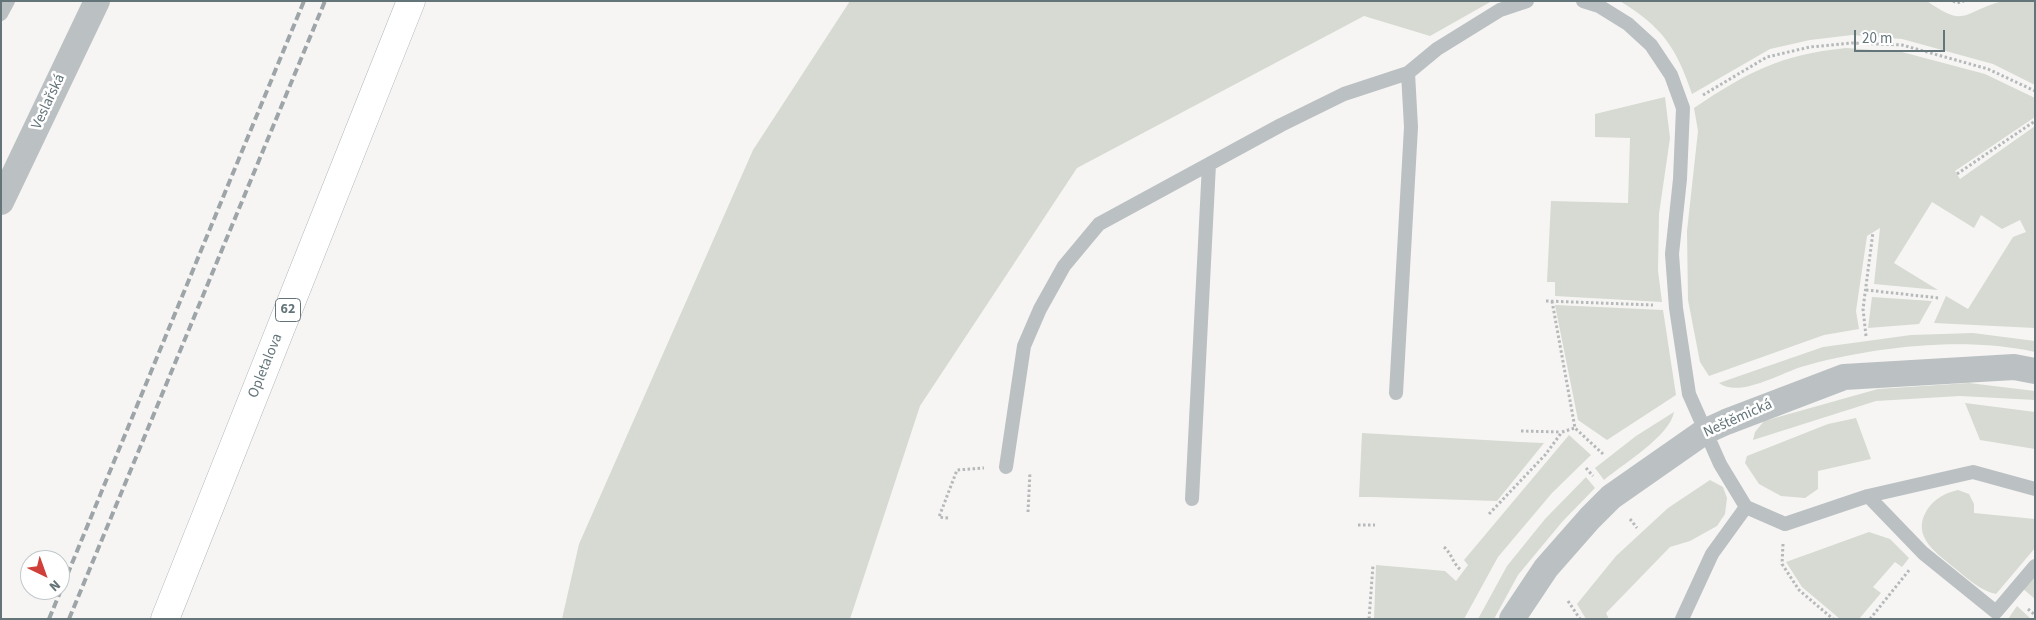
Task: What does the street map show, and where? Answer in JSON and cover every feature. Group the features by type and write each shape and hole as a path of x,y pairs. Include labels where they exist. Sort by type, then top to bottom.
{"main road":[{"name":"Opletalova","path":"165,619 411,1"}],"street":[{"name":"Veslařská","path":"1,202 97,1"},
{"name":"Neštěmická","path":"1512,619 1546,568 1611,497 1704,432 1844,377 2014,366 2035,371"}],"lane":[{"path":"1,14 8,1"},
{"path":"1006,467 1024,346 1036,317 1064,266 1099,224 1344,94 1408,73 1437,49 1500,10 1527,1"},
{"path":"1583,1 1599,6 1628,24 1650,45 1671,75 1683,108 1680,179 1672,254 1676,308 1689,394 1704,432 1720,464 1746,507 1784,524 1868,496 1973,472 2035,489"},
{"path":"1396,393 1411,127 1408,73"},
{"path":"1192,499 1209,164"},
{"path":"1868,496 1923,553 1996,612 2035,566"},
{"path":"1682,619 1712,554 1746,507"}],"path":[{"path":"1953,1 1958,3 1964,1"},
{"path":"1683,108 1767,57 1810,46 1852,43 1902,45 1988,69 2035,91"},
{"path":"1957,174 2035,121"},
{"path":"1866,336 1863,309 1873,232"},
{"path":"1866,290 1939,298"},
{"path":"1546,301 1676,308"},
{"path":"1552,301 1575,428 1604,454"},
{"path":"1521,431 1562,432 1575,428"},
{"path":"1490,514 1544,455 1562,432"},
{"path":"948,518 939,517 954,481"},
{"path":"1626,514 1637,528"},
{"path":"1784,524 1782,564 1799,590 1833,619"},
{"path":"1358,525 1375,525"},
{"path":"1444,547 1452,554 1457,567 1461,570"},
{"path":"1870,619 1923,553"},
{"path":"1369,619 1373,565"},
{"path":"1568,601 1580,619"}],"shaded area":[{"path":"850,1 1492,1 1430,36 1364,16 1077,168 920,406 850,619 562,619 579,544 753,150"},
{"path":"1620,1 1927,1 1949,14 1963,16 1999,2 2035,1 2035,85 1993,64 1902,39 1852,35 1810,40 1770,49 1692,94 1680,63 1666,40 1647,20"},
{"path":"1846,48 1902,52 1985,74 2035,98 2035,117 1955,171 1960,179 2035,126 2035,328 1934,323 1946,296 1968,309 2013,237 2026,232 2020,220 2002,229 1981,215 1974,228 1932,202 1894,263 1938,290 1874,284 1880,228 1867,236 1856,311 1859,329 1824,335 1709,376 1700,362 1688,300 1687,231 1698,131 1694,108 1731,84 1765,67 1802,55"},
{"path":"1665,97 1670,138 1659,214 1658,271 1662,302 1555,296 1555,282 1547,282 1551,201 1628,203 1630,138 1595,137 1595,114"},
{"path":"1872,297 1932,301 1919,324 1868,328"},
{"path":"1555,305 1663,310 1676,395 1607,440 1578,420"},
{"path":"1973,333 2035,341 2035,352 2007,347 1978,345 1917,346 1887,349 1828,360 1801,367 1748,386 1727,387 1719,383 1823,347 1911,335"},
{"path":"1969,383 2035,391 2035,400 1960,396 1876,401 1753,440 1755,432 1764,421 1878,389"},
{"path":"1965,403 2035,412 2035,449 1980,440"},
{"path":"1674,412 1671,421 1655,440 1604,480 1595,468 1636,436"},
{"path":"1856,418 1871,459 1818,471 1818,489 1805,498 1781,496 1759,484 1745,463 1747,456 1828,424"},
{"path":"1362,433 1544,443 1497,501 1359,497"},
{"path":"1569,435 1591,455 1552,493 1498,557 1464,619 1374,619 1376,565 1445,571 1456,581 1468,565 1464,560"},
{"path":"1586,477 1595,488 1562,522 1518,575 1494,619 1478,619 1507,566 1545,519"},
{"path":"1710,480 1723,487 1727,498 1725,514 1717,526 1690,541 1670,547 1606,613 1609,619 1586,619 1577,604 1616,556 1668,508"},
{"path":"1958,490 1969,494 1974,504 1974,513 2035,519 2035,548 1996,594 1980,587 1966,577 1935,551 1924,537 1922,529 1923,520 1927,510 1933,502"},
{"path":"1869,532 1890,539 1909,558 1902,567 1895,562 1873,587 1881,593 1859,619 1840,619 1802,587 1786,562"},
{"path":"2035,573 2035,599 2022,588"},
{"path":"2017,606 2031,619 2008,619"}],"railway":[{"path":"49,619 304,1"},
{"path":"69,619 325,1"}]}
